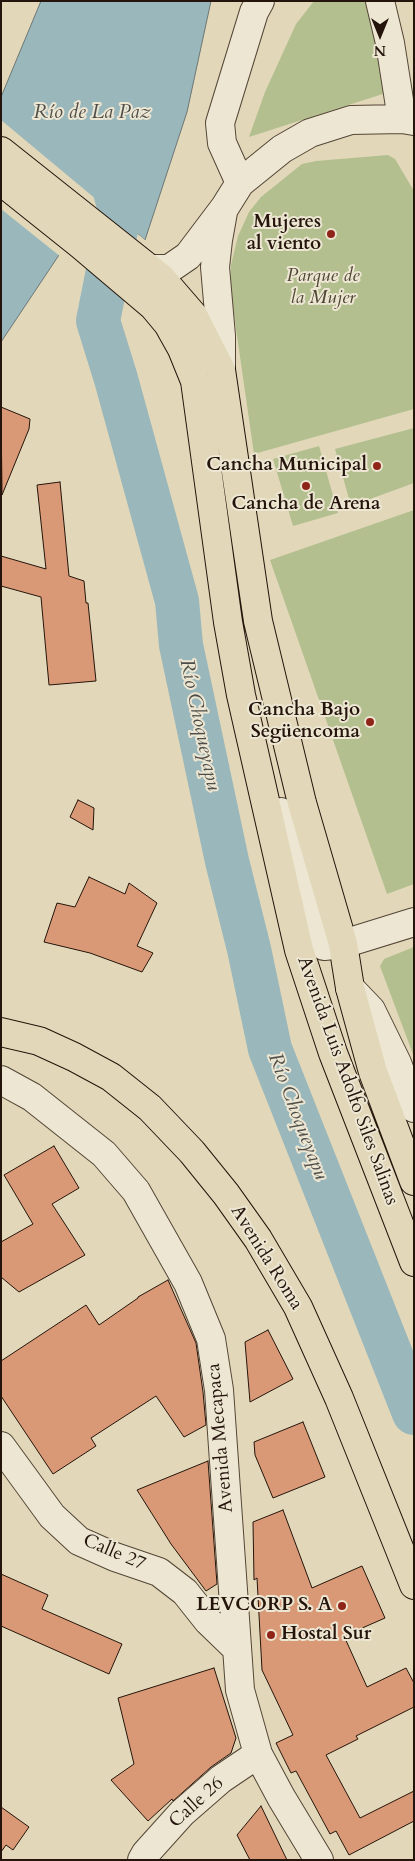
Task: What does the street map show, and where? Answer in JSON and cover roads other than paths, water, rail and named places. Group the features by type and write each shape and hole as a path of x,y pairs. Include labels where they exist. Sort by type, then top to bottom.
{"main road":[{"name":"Avenida Luis Adolfo Siles Salinas","path":"1,151 155,274 193,315 221,370 258,621 302,803 343,944 350,988 373,1072 414,1181"},
{"name":"Avenida Luis Adolfo Siles Salinas","path":"1,181 153,306 168,324 182,349 194,380 228,622 241,695 299,950 334,1054 414,1262"},
{"name":"Avenida Roma","path":"1,1032 39,1041 111,1077 150,1108 192,1152 226,1194 258,1240 298,1307 339,1398 414,1585"}],"street":[{"path":"240,183 222,143 220,123 254,12 260,1"},
{"path":"155,274 170,269 188,256 240,183 282,149 310,133 351,120 408,120 380,1"},
{"path":"221,370 222,336 215,267 224,207"},
{"path":"236,660 252,693 297,878 314,938 324,946 343,944 414,922"},
{"path":"350,988 371,1010 397,1063 414,1108"},
{"name":"Avenida Mecapaca","path":"1,1080 32,1097 104,1154 136,1191 188,1283 211,1339 219,1390 240,1690 258,1754 281,1797 319,1860"},
{"name":"Calle 27","path":"1,1446 52,1516 79,1541 115,1557 159,1572 185,1592 208,1621 237,1649"},
{"name":"Calle 26","path":"142,1860 146,1852 182,1813 222,1779 258,1754"}],"water":[{"name":"Río de La Paz","path":"41,1 211,1 187,112 145,240 105,206 59,255 1,342 1,97"}],"waterway":[{"name":"Río Choqueyapu","path":"106,159 120,210 98,321 116,379 177,601 181,645 227,861 249,949 270,1049 414,1413"}],"place":[{"name":"Mujeres al viento","path":"331,234"},
{"name":"Cancha Municipal","path":"377,466"},
{"name":"Cancha de Arena","path":"306,486"},
{"name":"Cancha Bajo Següencoma","path":"370,722"},
{"name":"LEVCORP S. A","path":"342,1606"},
{"name":"Hostal Sur","path":"271,1635"}],"park label":[{"name":"Parque de la Mujer","path":"323,288"}]}
